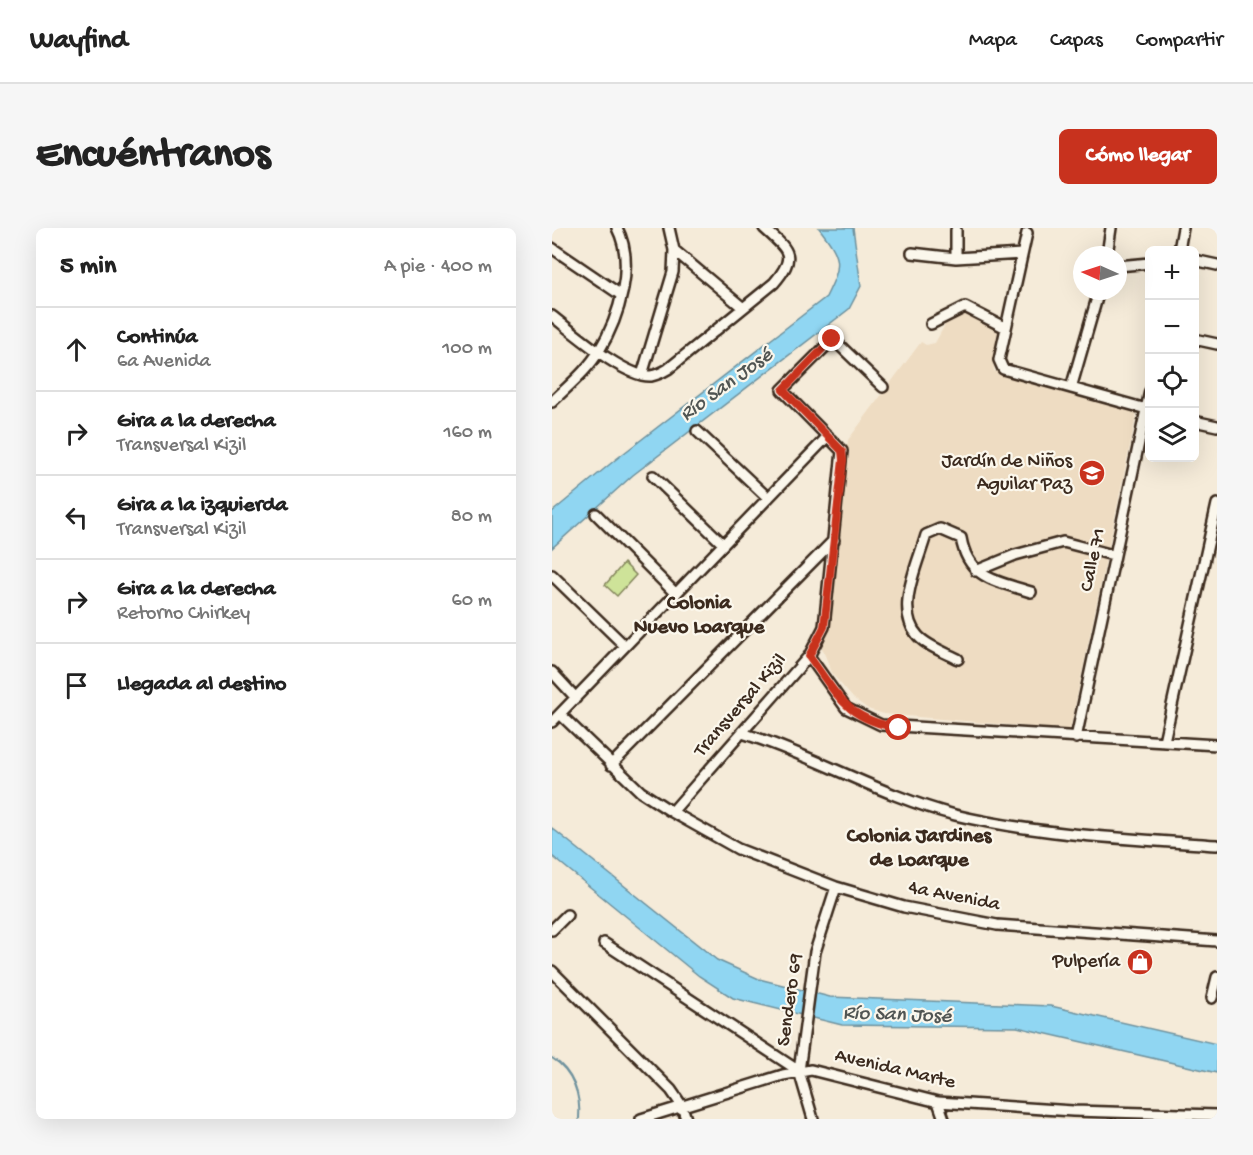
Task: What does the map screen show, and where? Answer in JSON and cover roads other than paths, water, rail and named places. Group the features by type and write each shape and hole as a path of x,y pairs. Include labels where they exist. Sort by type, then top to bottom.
{"street":[{"path":"552,402 599,351 611,327 621,295 626,260 625,243 617,228"},
{"path":"642,375 673,272 674,250 669,228"},
{"path":"552,317 599,351 642,375 651,376 668,369 774,283 788,268 788,258 783,246 764,228"},
{"path":"1108,246 1111,228"},
{"path":"1180,246 1183,228"},
{"path":"956,230 956,258"},
{"path":"1027,233 999,360 1003,369 1145,409"},
{"path":"552,248 621,295"},
{"path":"674,250 742,307"},
{"path":"912,253 956,258 1022,254"},
{"path":"1199,261 1217,265"},
{"path":"1127,265 1145,263"},
{"path":"1071,388 1096,300"},
{"path":"931,324 965,307 1006,328"},
{"name":"Transversal Kizil","path":"672,812 809,656 824,627 843,460 842,451 783,390 832,339 883,387"},
{"path":"1199,340 1217,344"},
{"name":"Calle 71","path":"1076,738 1113,555 1145,422"},
{"path":"1199,422 1217,426"},
{"path":"697,431 767,497"},
{"path":"552,722 828,436"},
{"path":"653,476 723,544"},
{"path":"1164,741 1217,504"},
{"path":"596,514 676,594"},
{"path":"958,659 918,637 909,623 907,609 909,595 927,535 940,529 961,538 963,550 981,576 1031,592"},
{"path":"611,765 834,540"},
{"path":"976,571 1015,555 1063,542 1113,555"},
{"path":"552,575 625,646"},
{"path":"809,656 846,708 881,725 1217,745"},
{"path":"552,672 576,698"},
{"name":"4a Avenida","path":"560,714 641,792 672,812 738,849 836,887 904,907 997,925 1217,941"},
{"path":"742,733 887,791 954,814 1047,830 1217,845"},
{"name":"Sendero 69","path":"813,1119 799,1071 814,952 836,887"},
{"path":"552,930 567,915"},
{"name":"Avenida Marte","path":"604,943 799,1071 811,1070 837,1075 938,1102 1074,1115 1217,1115"},
{"path":"552,971 671,1090 682,1106 686,1119"},
{"path":"1212,998 1217,977"},
{"path":"642,1119 799,1071"},
{"path":"938,1102 944,1119"}],"water":[{"name":"Río San José","path":"819,228 853,228 861,286 849,309 633,475 552,548 552,512 615,460 826,297 835,276 838,261"},
{"name":"Río San José","path":"552,828 717,960 759,979 830,997 1051,1006 1217,1044 1217,1073 1017,1027 842,1025 733,998 699,976 552,856"}],"waterway":[{"path":"552,1058 565,1070 574,1084 579,1101 579,1119"}],"place":[{"name":"Jardín de Niños Aguilar Paz","path":"1092,473"},
{"name":"Pulpería","path":"1140,962"}],"district":[{"name":"Colonia Nuevo Loarque","path":"699,616"},
{"name":"Colonia Jardines de Loarque","path":"919,849"}]}
